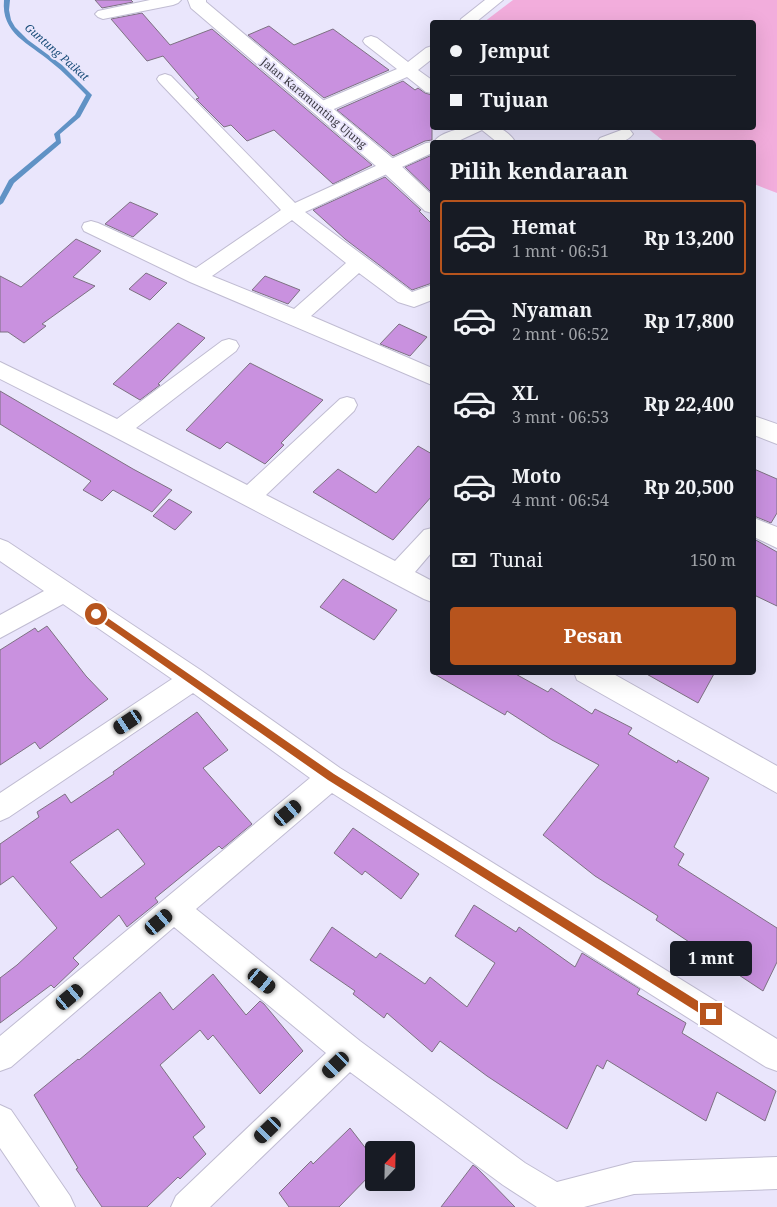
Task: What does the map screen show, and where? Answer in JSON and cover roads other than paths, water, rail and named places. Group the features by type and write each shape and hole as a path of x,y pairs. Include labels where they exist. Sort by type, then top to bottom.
{"street":[{"path":"103,14 173,0"},
{"name":"Jalan Karamunting Ujung","path":"197,0 197,4 390,167 430,204"},
{"path":"470,20 495,0"},
{"path":"372,41 430,86"},
{"path":"321,108 408,70 430,52"},
{"path":"165,79 292,210 358,263 405,297 414,300 430,293"},
{"path":"447,140 469,130"},
{"path":"492,130 505,140"},
{"path":"610,140 624,134"},
{"path":"197,277 292,210 430,148"},
{"path":"91,227 197,277 430,376"},
{"path":"296,318 358,263"},
{"path":"119,429 229,346"},
{"path":"0,370 119,429 430,591"},
{"path":"249,497 347,405"},
{"path":"756,426 777,434"},
{"path":"756,528 777,538"},
{"path":"398,574 430,539"},
{"path":"0,549 193,680 331,777 777,1056"},
{"path":"0,627 64,592"},
{"path":"591,675 777,780"},
{"path":"0,808 193,680"},
{"path":"0,1056 331,777"},
{"path":"174,909 349,1052 551,1203 634,1178 777,1174"},
{"path":"187,1207 349,1052"},
{"path":"0,1121 59,1207"}],"waterway":[{"name":"Guntung Paikat","path":"0,203 11,182 59,142 57,134 78,116 89,95 50,58 19,35 8,20 7,0"}]}
